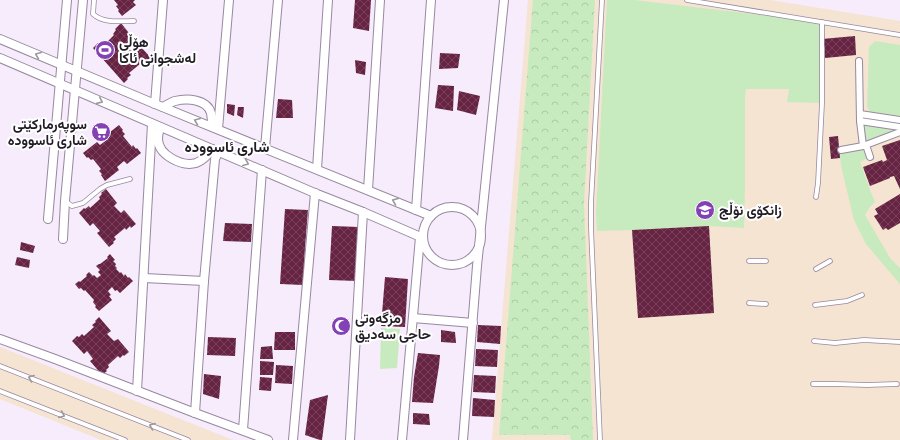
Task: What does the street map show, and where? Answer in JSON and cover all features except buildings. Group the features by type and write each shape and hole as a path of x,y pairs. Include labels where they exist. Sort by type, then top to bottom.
{"street":[{"path":"48,219 67,0"},
{"path":"63,239 83,0"},
{"path":"155,104 163,0"},
{"path":"214,128 229,0"},
{"path":"265,148 278,0"},
{"path":"317,169 328,0"},
{"path":"368,190 380,0"},
{"path":"416,210 431,0"},
{"path":"463,440 480,242 504,0"},
{"path":"0,39 155,104 431,216"},
{"path":"0,58 315,193 422,237"},
{"path":"859,61 860,117 864,145 870,157"},
{"path":"163,107 173,101 198,101 205,105 211,112 214,128"},
{"path":"860,117 900,120"},
{"path":"860,117 900,127"},
{"path":"156,125 161,150 181,163 195,163 216,150"},
{"path":"137,391 156,125"},
{"path":"841,150 864,145 900,132"},
{"path":"196,413 204,281 216,150"},
{"path":"243,430 262,170"},
{"path":"293,440 315,193"},
{"path":"402,440 413,318 422,237 426,222 431,216 448,208 457,208 466,211 478,224 480,242 471,258 463,263 454,265 436,261 425,247 422,237"},
{"path":"350,440 363,212"},
{"path":"144,278 204,281"},
{"path":"413,318 473,323"},
{"path":"0,339 268,440"}],"lane":[{"path":"94,0 93,14 97,18 111,21 134,21"},
{"path":"600,440 591,203 602,0"},
{"path":"687,0 900,35"},
{"path":"816,197 822,103 822,22"},
{"path":"65,201 72,206 83,203 107,185 130,179"},
{"path":"749,261 766,261"},
{"path":"816,269 830,261"},
{"path":"815,305 847,301 862,295"},
{"path":"749,303 766,304"},
{"path":"814,341 835,343 864,340 900,342"},
{"path":"0,366 188,440"},
{"path":"813,384 896,384"},
{"path":"0,391 125,440"}],"shaded area":[{"name":"زانکۆی نۆڵج","path":"528,0 770,0 900,21 900,440 492,440"},
{"path":"0,347 233,440 101,440 0,399"}],"green space":[{"path":"533,0 595,0 584,204 593,440 571,440 570,435 499,435"},
{"path":"607,0 634,0 822,22 822,103 787,102 789,89 746,89 744,228 709,226 597,231 596,213"},
{"path":"875,41 900,45 900,116 871,112 867,107 869,47"},
{"path":"860,121 900,127 900,132 866,145 870,157 860,162 875,202 865,215 890,258 900,268 900,284 866,244 854,220 840,158 841,150 863,146"},
{"path":"381,328 400,329 397,368 380,369"}],"place":[{"name":"هۆڵی لەشجوانی ئاکا","path":"105,50"},
{"name":"سوپەرمارکێتی شاری ئاسوودە","path":"101,132"},
{"name":"زانکۆی نۆڵج","path":"705,210"},
{"name":"مزگەوتی حاجی سەدیق","path":"341,326"}],"district":[{"name":"شاری ئاسوودە","path":"227,146"}]}
